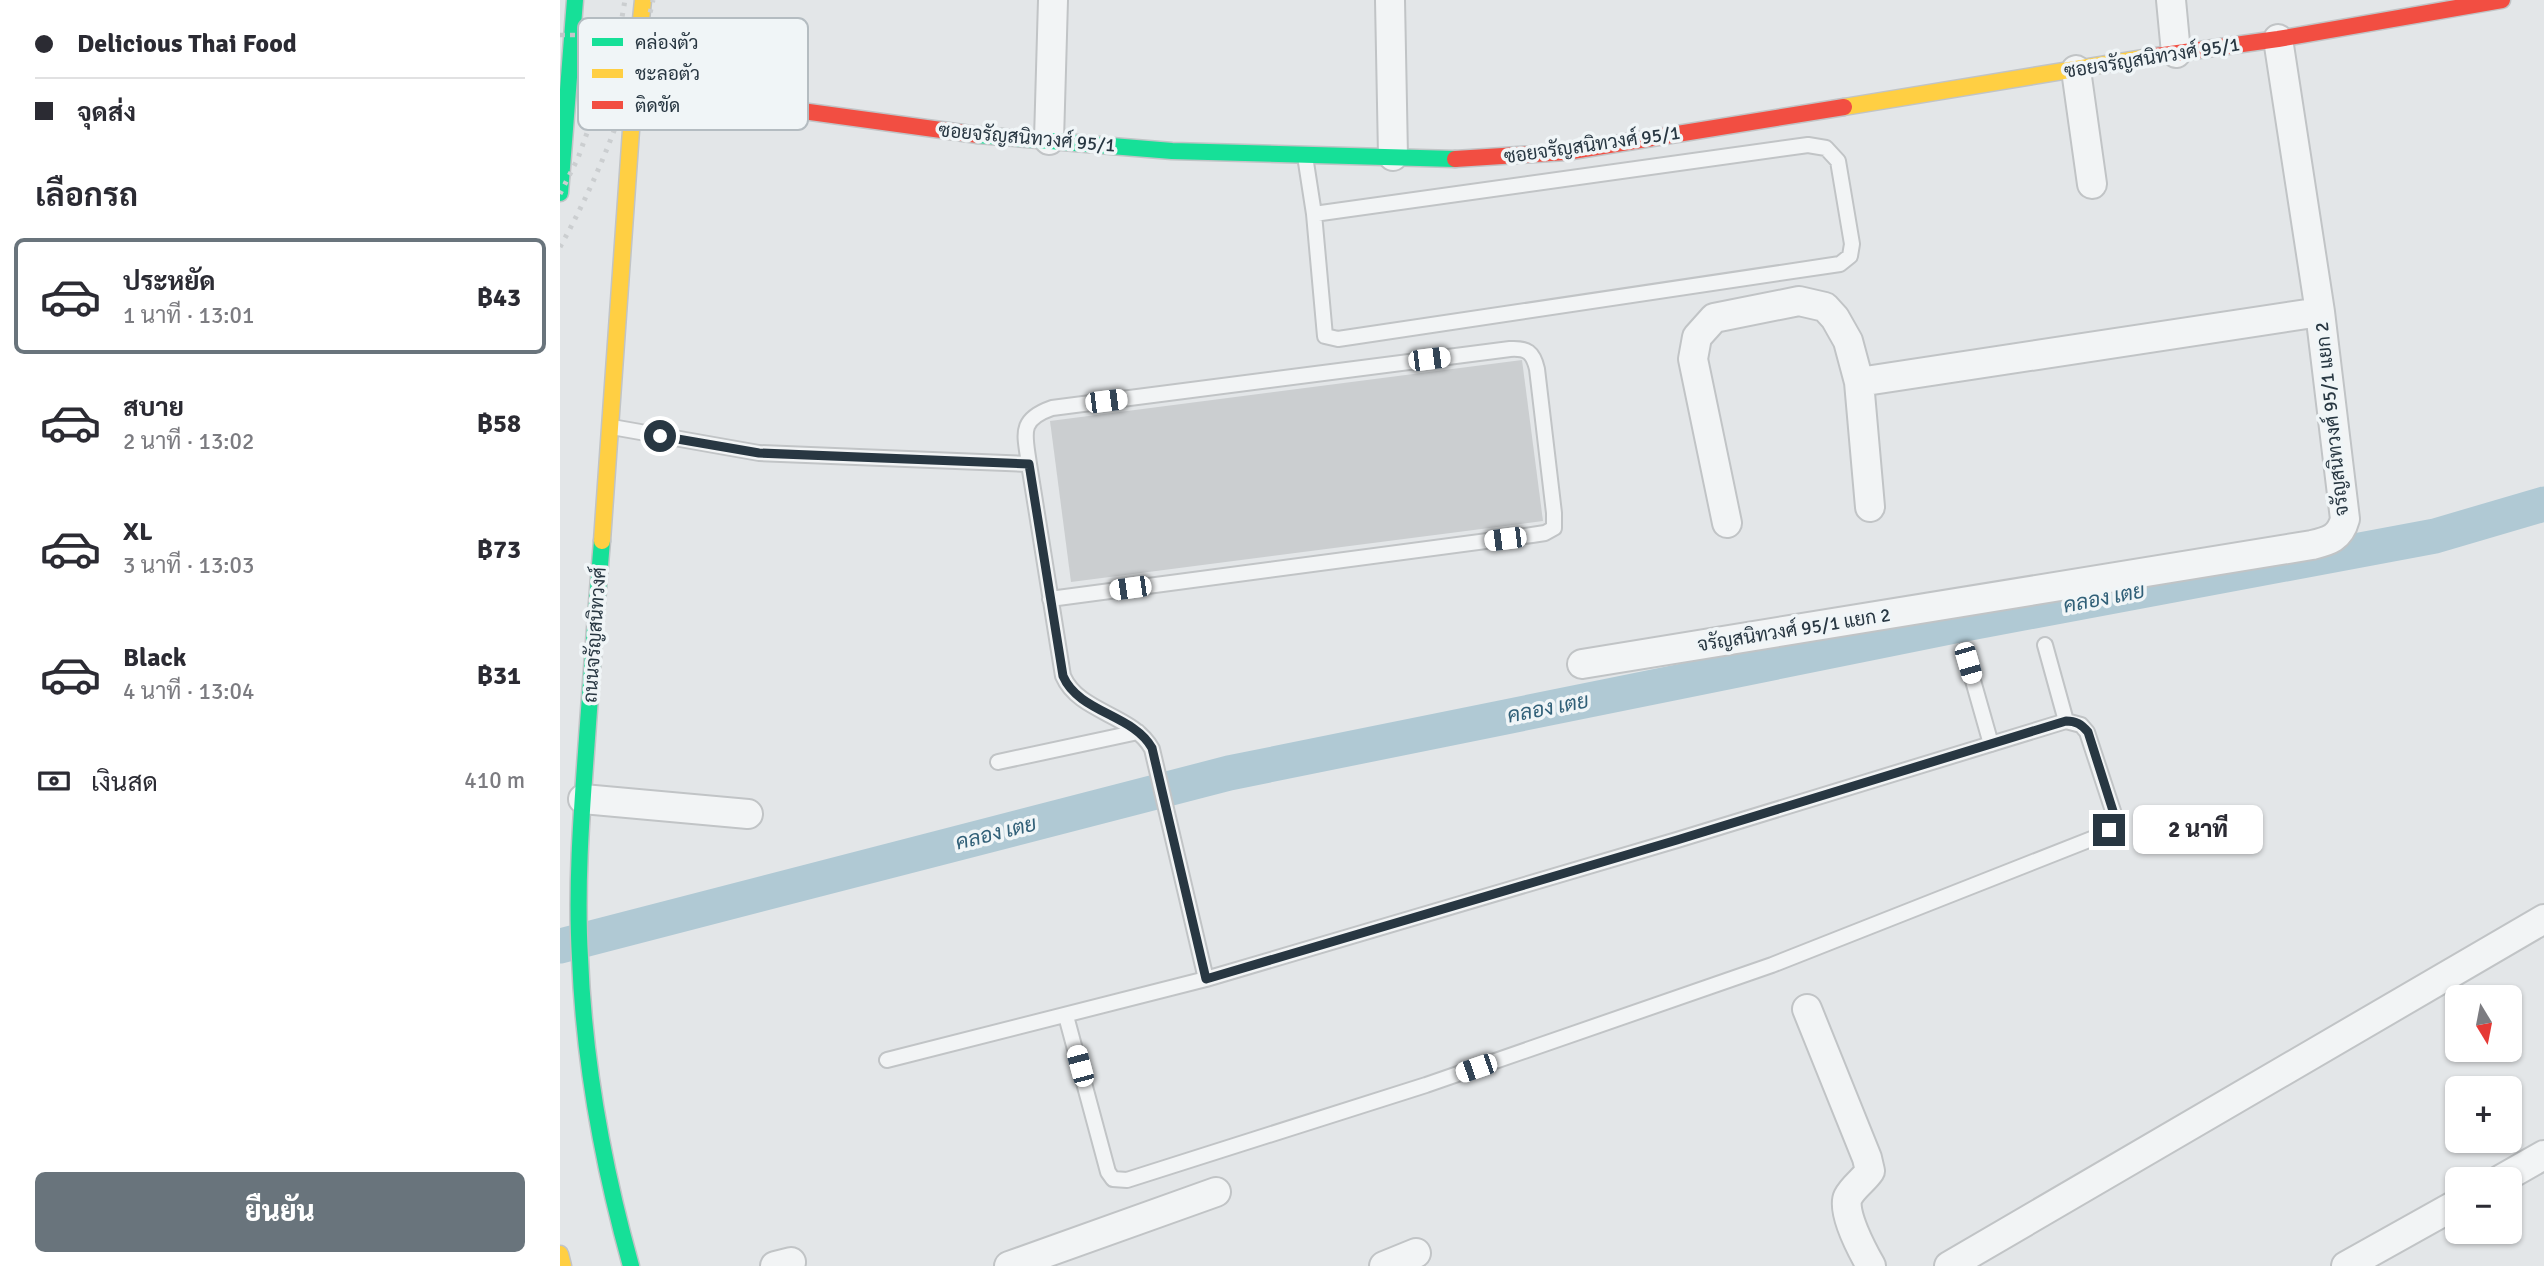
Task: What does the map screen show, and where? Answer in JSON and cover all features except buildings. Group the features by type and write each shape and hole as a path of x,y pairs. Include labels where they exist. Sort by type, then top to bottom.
{"street":[{"path":"560,192 564,83 575,0"},
{"name":"ถนนจรัญสนิทวงศ์","path":"641,18 643,0"},
{"path":"1049,140 1053,0"},
{"path":"1390,0 1393,156"},
{"path":"2171,0 2176,54"},
{"name":"ซอยจรัญสนิทวงศ์ 95/1","path":"808,113 945,132 1172,151 1471,159 1566,152 2278,39 2475,2 2502,0"},
{"name":"จรัญสนิทวงศ์ 95/1 แยก 2","path":"1582,664 2333,540 2342,530 2345,519 2320,312 2278,39"},
{"path":"2076,70 2092,184"},
{"name":"ถนนจรัญสนิทวงศ์","path":"631,130 583,799 580,910 580,979 590,1065 617,1219 631,1266"},
{"path":"1727,523 1693,359 1698,337 1714,318 1799,301 1825,307 1835,318 1848,341 1859,382 1870,508"},
{"path":"1859,382 2320,312"},
{"path":"583,799 748,814"},
{"path":"1950,1266 2544,919"},
{"path":"1807,1009 1867,1158 1870,1171 1864,1181 1849,1194 1846,1210 1871,1266"},
{"path":"2522,1168 2544,1155"},
{"path":"1009,1266 1216,1192"},
{"path":"2346,1266 2445,1211"},
{"path":"1384,1266 1416,1253"},
{"path":"560,1254 563,1266"}],"lane":[{"path":"1305,155 1314,214 1325,336 1338,339 1840,264 1850,256 1852,244 1838,161 1826,148 1808,145 1314,214"},
{"path":"1050,599 1551,531 1554,513 1537,369 1531,352 1525,348 1510,349 1052,408 1034,415 1027,424 1025,434 1029,464 1050,599 1061,667 1067,684 1082,698 1138,732 1152,748 1206,979"},
{"path":"611,427 759,453 1029,464"},
{"path":"2045,645 2066,721"},
{"path":"1968,663 1991,744"},
{"path":"887,1060 1206,979 2066,721 2074,721 2088,732 2112,806 2113,822 2109,830 2099,836 1772,965 1426,1085 1127,1180 1113,1179 1108,1172 1066,1016"},
{"path":"999,762 1138,732"}],"path":[{"path":"560,35 578,35"}],"waterway":[{"name":"คลอง เตย","path":"560,946 1229,773 1959,625 2435,536 2544,504"}],"railway":[{"path":"622,18 625,0"},
{"path":"648,18 653,0"},
{"path":"560,194 588,130"},
{"path":"560,247 576,218 615,130"}],"traffic: fast":[{"path":"560,193 575,0"},
{"path":"978,135 1172,151 1455,159"},
{"path":"602,541 581,829 579,932 582,997 596,1114 631,1266"}],"traffic: slow":[{"path":"641,18 643,0"},
{"path":"1844,107 2149,57"},
{"path":"602,541 631,130"},
{"path":"560,1254 563,1266"}],"traffic: jam":[{"path":"2149,57 2278,39 2502,0"},
{"path":"1455,159 1566,152 1844,107"},
{"path":"808,112 978,135"}],"route":[{"path":"660,436 759,453 1029,464 1063,676 1073,691 1138,732 1152,748 1206,979 1677,840 2066,721 2074,721 2088,732 2114,814 2109,830"}]}
